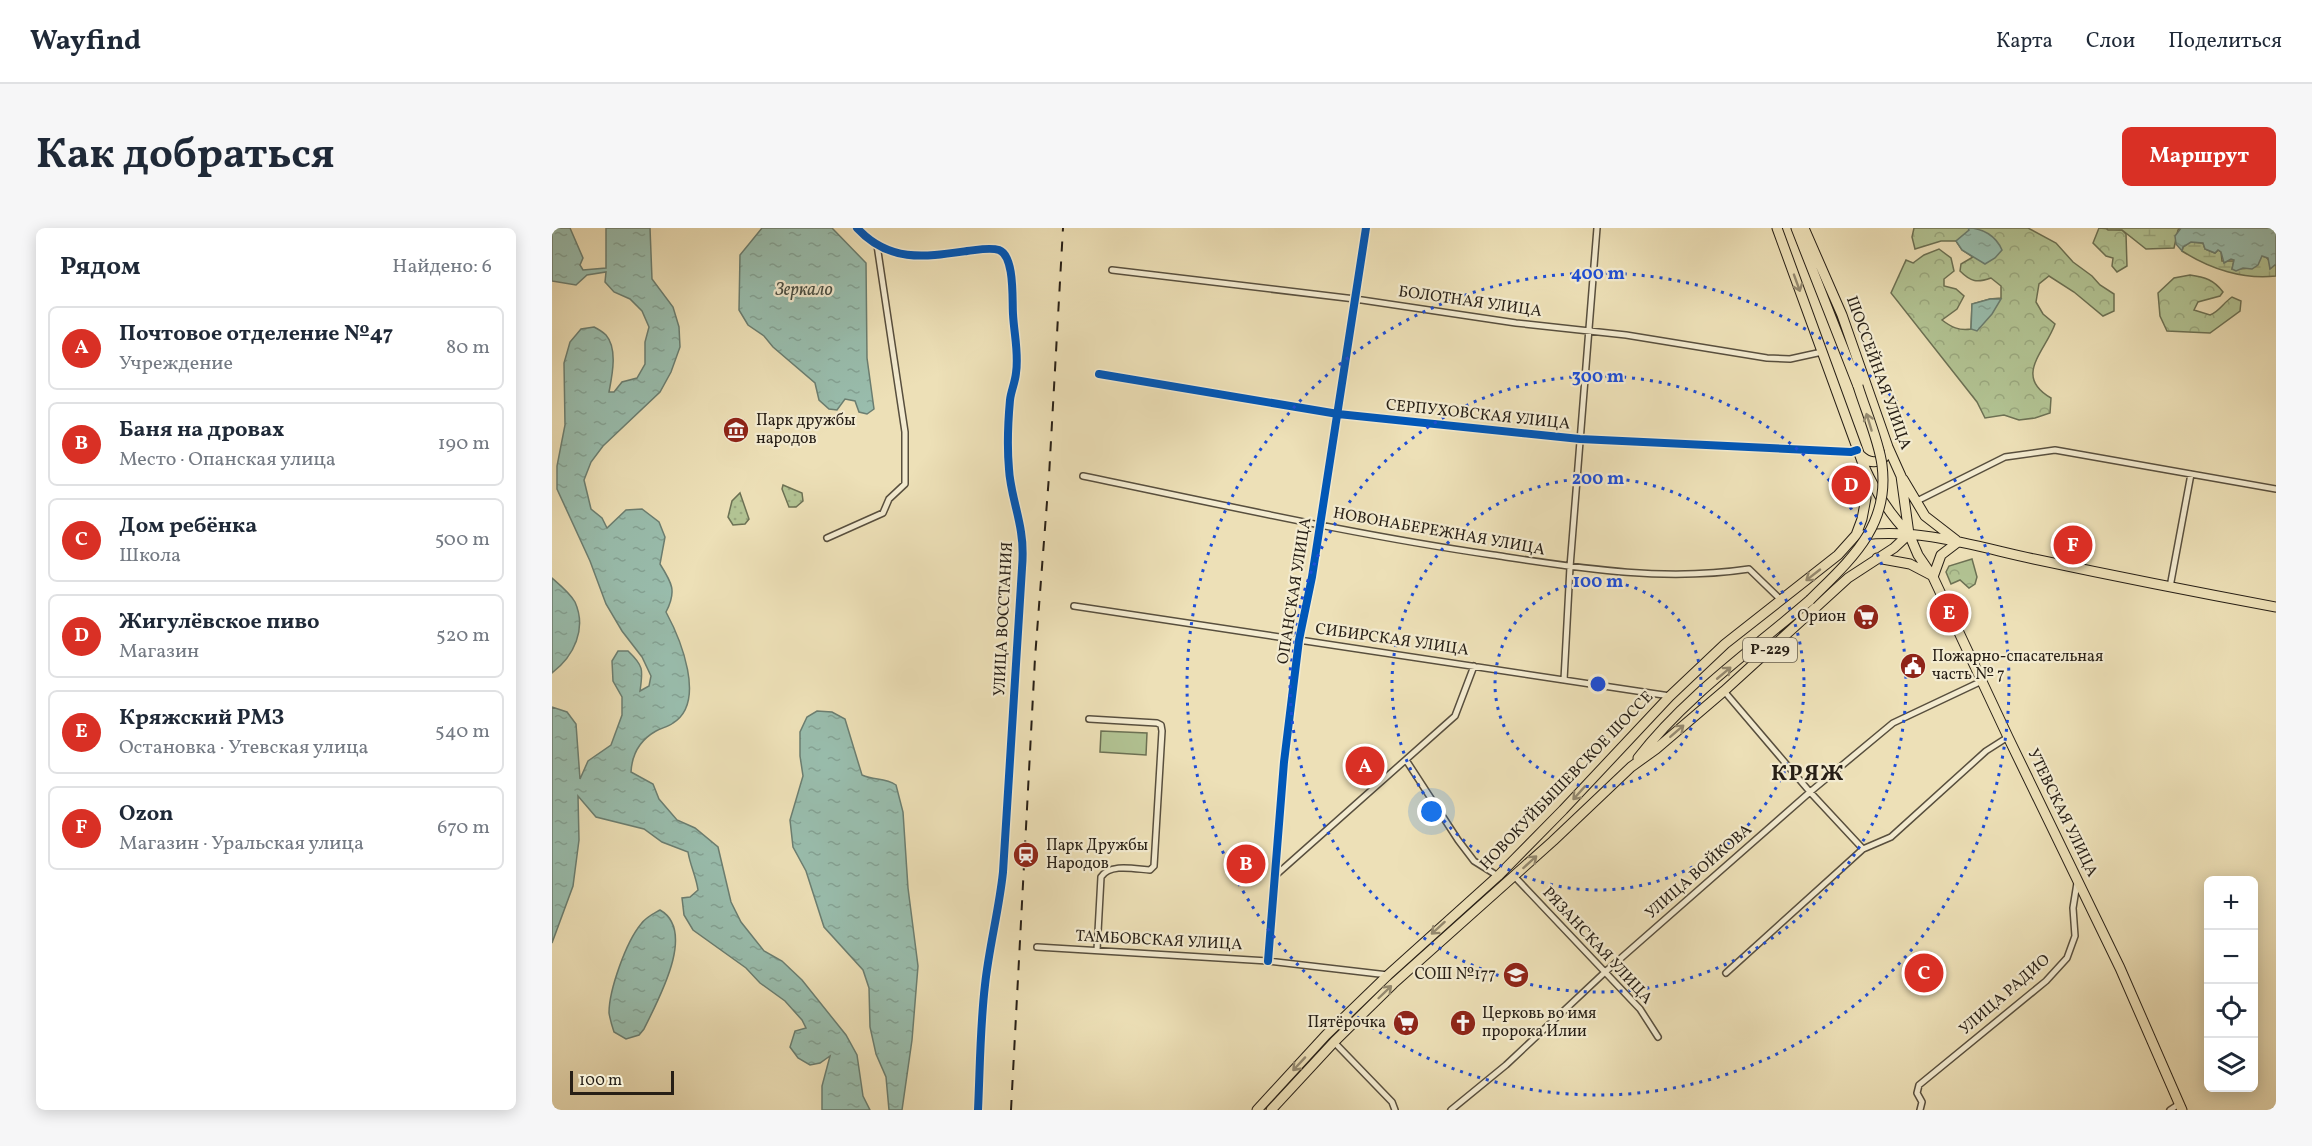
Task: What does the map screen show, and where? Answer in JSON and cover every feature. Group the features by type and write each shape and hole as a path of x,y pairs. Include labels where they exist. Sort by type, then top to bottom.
{"main road":[{"path":"1777,228 1875,492 1890,515 1909,534"},
{"name":"ШОССЕЙНАЯ УЛИЦА","path":"1797,228 1858,386"},
{"name":"ШОССЕЙНАЯ УЛИЦА","path":"1804,228 1842,315 1888,447 1901,476 1909,534"},
{"name":"НОВОКУЙБЫШЕВСКОЕ ШОССЕ","path":"1631,767 1651,742 1689,703 1810,600 1854,555 1869,535 1883,493 1882,464 1858,386"},
{"path":"1858,451 1866,460 1880,461 1886,455 1888,447"},
{"name":"НОВОКУЙБЫШЕВСКОЕ ШОССЕ","path":"1257,1110 1326,1035 1388,975 1498,876 1670,696 1725,644 1838,555 1856,535 1865,507 1863,464"},
{"path":"1901,476 1925,516 1958,542"},
{"path":"1856,535 1882,532 1958,542 2276,607"},
{"name":"НОВОКУЙБЫШЕВСКОЕ ШОССЕ","path":"1271,1110 1334,1042 1393,984 1631,767 1724,692 1852,575 1894,548 1909,534"},
{"name":"УТЕВСКАЯ УЛИЦА","path":"1909,534 1918,555 1933,577 2078,879 2181,1107"},
{"path":"1877,558 1910,564 1933,577 1941,555 1958,542"},
{"path":"1838,555 1848,560 1853,569 1852,575"}],"street":[{"name":"УЛИЦА ВОССТАНИЯ","path":"857,228 877,245 896,254 910,257 995,249 1003,252 1007,257 1012,285 1017,348 1016,374 1011,399 1008,471 1022,533 1022,578 1002,883 985,986 978,1110"},
{"name":"ОПАНСКАЯ УЛИЦА","path":"1268,961 1284,762 1299,640 1338,414 1366,228"},
{"path":"1564,680 1570,567 1597,228"},
{"path":"827,538 883,513 889,499 905,483 905,432 877,245"},
{"name":"БОЛОТНАЯ УЛИЦА","path":"1112,270 1355,299 1767,358 1790,359 1822,352"},
{"name":"СЕРПУХОВСКАЯ УЛИЦА","path":"1099,374 1338,414 1580,439 1858,451"},
{"path":"1917,501 2005,457 2049,450 2061,450 2276,489"},
{"path":"2170,587 2191,474"},
{"name":"НОВОНАБЕРЕЖНАЯ УЛИЦА","path":"1083,476 1319,525 1570,567 1626,574 1710,575 1749,569 1781,600"},
{"name":"СИБИРСКАЯ УЛИЦА","path":"1074,606 1670,696"},
{"path":"1276,875 1455,716 1474,666"},
{"name":"УЛИЦА ВОЙКОВА","path":"1455,1109 1506,1065 1604,973 1810,792 1896,720 1982,681"},
{"path":"1724,692 1810,792 1863,849"},
{"path":"1089,719 1156,723 1161,725 1162,731 1154,866 1150,870 1113,869 1105,871 1101,877 1097,950"},
{"path":"1726,973 1863,849 1891,837 1986,751 2008,737"},
{"path":"1406,760 1474,861 1498,876"},
{"name":"РЯЗАНСКАЯ УЛИЦА","path":"1514,876 1640,1009 1658,1037"},
{"name":"УЛИЦА РАДИО","path":"1920,1110 1922,1102 1917,1093 1919,1085 2046,981 2067,958 2075,936 2073,908 2078,879"},
{"name":"ТАМБОВСКАЯ УЛИЦА","path":"1037,947 1268,961 1388,975"},
{"path":"1334,1042 1392,1102 1395,1110"},
{"path":"2170,1110 2181,1107"}],"green space":[{"path":"1914,228 2028,228 2056,243 2073,262 2114,294 2114,311 2103,316 2074,292 2049,276 2039,284 2036,302 2043,314 2055,324 2039,354 2033,372 2034,381 2040,390 2051,398 2050,413 2019,420 2004,415 1985,418 1977,402 1891,293 1906,260 1913,263 1924,255 1939,249 1951,258 1954,271 1944,279 1944,286 1956,289 1964,296 1957,309 1942,320 1955,328 1971,329 1972,304 2001,298 2001,286 1991,278 1982,281 1974,280 1960,271 1961,264 1973,257 1962,250 1956,241 1941,241 1915,249 1912,237"},
{"path":"2099,228 2122,230 2126,234 2127,266 2117,272 2112,266 2113,258 2106,256 2093,243"},
{"path":"2106,228 2181,228 2178,230 2174,248 2146,249 2122,230"},
{"path":"2190,242 2203,243 2205,249 2215,253 2218,250 2221,252 2222,261 2234,261 2232,269 2250,268 2262,256 2266,257 2270,268 2276,264 2276,276 2240,275 2216,268 2182,251 2183,247"},
{"path":"2190,275 2209,280 2223,292 2220,296 2198,302 2194,310 2210,315 2232,297 2241,301 2240,311 2210,333 2167,331 2160,316 2158,293 2174,278"},
{"path":"783,485 802,493 803,501 796,507 789,507 782,489"},
{"path":"740,493 749,519 745,524 733,525 728,517 732,501"},
{"path":"1972,559 1977,577 1975,584 1969,588 1960,580 1951,584 1946,572 1949,566"},
{"path":"1101,731 1147,733 1146,755 1100,752"}],"water":[{"path":"552,228 570,228 583,258 580,265 583,270 606,268 606,228 650,228 652,279 673,307 679,327 680,347 671,372 660,392 603,446 591,462 584,480 591,509 602,518 607,528 626,510 642,509 659,522 665,537 660,564 672,587 666,612 678,637 688,669 688,700 683,713 669,726 656,731 641,743 635,753 631,772 653,784 659,799 677,820 695,828 718,847 731,902 741,922 764,951 782,961 802,980 846,1035 857,1055 863,1096 870,1110 822,1110 822,1086 830,1056 820,1063 810,1065 798,1058 790,1047 795,1031 806,1028 802,1020 785,1001 760,983 746,968 693,930 684,915 682,898 690,897 698,890 688,852 662,842 644,829 596,817 578,796 579,840 573,886 552,943 552,707 567,712 576,724 580,779 588,761 611,745 622,715 622,697 613,681 612,661 618,651 628,651 640,665 642,673 640,691 649,686 651,676 642,657 622,631 606,604 590,561 557,489 557,466 565,425 564,363 570,342 581,329 594,327 606,335 613,355 609,392 614,392 622,382 637,378 645,364 645,342 649,327 642,311 630,299 614,292 605,282 606,272 587,275 576,285 552,281"},
{"name":"Зеркало","path":"762,228 832,228 866,263 867,358 874,409 867,414 859,412 855,401 845,399 837,410 829,409 819,400 815,383 773,347 764,336 748,325 739,310 740,255"},
{"path":"1968,228 1979,229 1988,234 2002,250 1985,264 1962,250 1956,241 1969,230"},
{"path":"2181,228 2276,228 2276,264 2270,269 2268,258 2262,256 2258,265 2252,269 2243,268 2236,271 2232,269 2234,260 2231,259 2224,263 2221,252 2218,250 2215,253 2205,249 2203,243 2191,242 2183,247 2182,251 2176,244 2175,236"},
{"path":"1990,299 2001,299 1977,331 1971,329 1972,304"},
{"path":"552,578 568,592 575,602 580,622 572,650 567,659 552,673"},
{"path":"817,711 832,712 845,719 862,775 896,785 903,812 908,888 918,966 912,1040 902,1110 889,1110 886,1077 876,1054 870,1027 869,988 863,970 824,927 806,871 793,847 790,820 803,776 800,732 807,717"},
{"path":"660,910 671,920 675,933 675,949 671,966 658,1001 644,1029 639,1035 626,1039 614,1032 609,1013 615,979 635,932 645,919"}],"railway":[{"path":"1011,1110 1035,658 1049,476 1063,228"}],"cycle path":[{"path":"857,228 882,247 908,255 999,250 1008,261 1012,279 1017,358 1010,400 1008,452 1011,485 1022,536 1023,559 1003,872 983,1001 978,1110"},
{"path":"1268,961 1284,762 1299,640 1312,577 1366,228"},
{"path":"1099,374 1338,414 1580,439 1851,452 1857,450"}],"place":[{"name":"Парк дружбы народов","path":"736,430"},
{"name":"Жигулёвское пиво","path":"1851,485"},
{"name":"Ozon","path":"2073,545"},
{"name":"Кряжский РМЗ","path":"1949,613"},
{"name":"Орион","path":"1866,617"},
{"name":"Пожарно-спасательная часть № 7","path":"1913,666"},
{"name":"Почтовое отделение №47","path":"1365,766"},
{"name":"Парк Дружбы Народов","path":"1026,855"},
{"name":"Баня на дровах","path":"1246,864"},
{"name":"Дом ребёнка","path":"1924,973"},
{"name":"СОШ №177","path":"1516,975"},
{"name":"Пятёрочка","path":"1406,1023"},
{"name":"Церковь во имя пророка Илии","path":"1463,1023"}],"district":[{"name":"КРЯЖ","path":"1808,774"}]}
